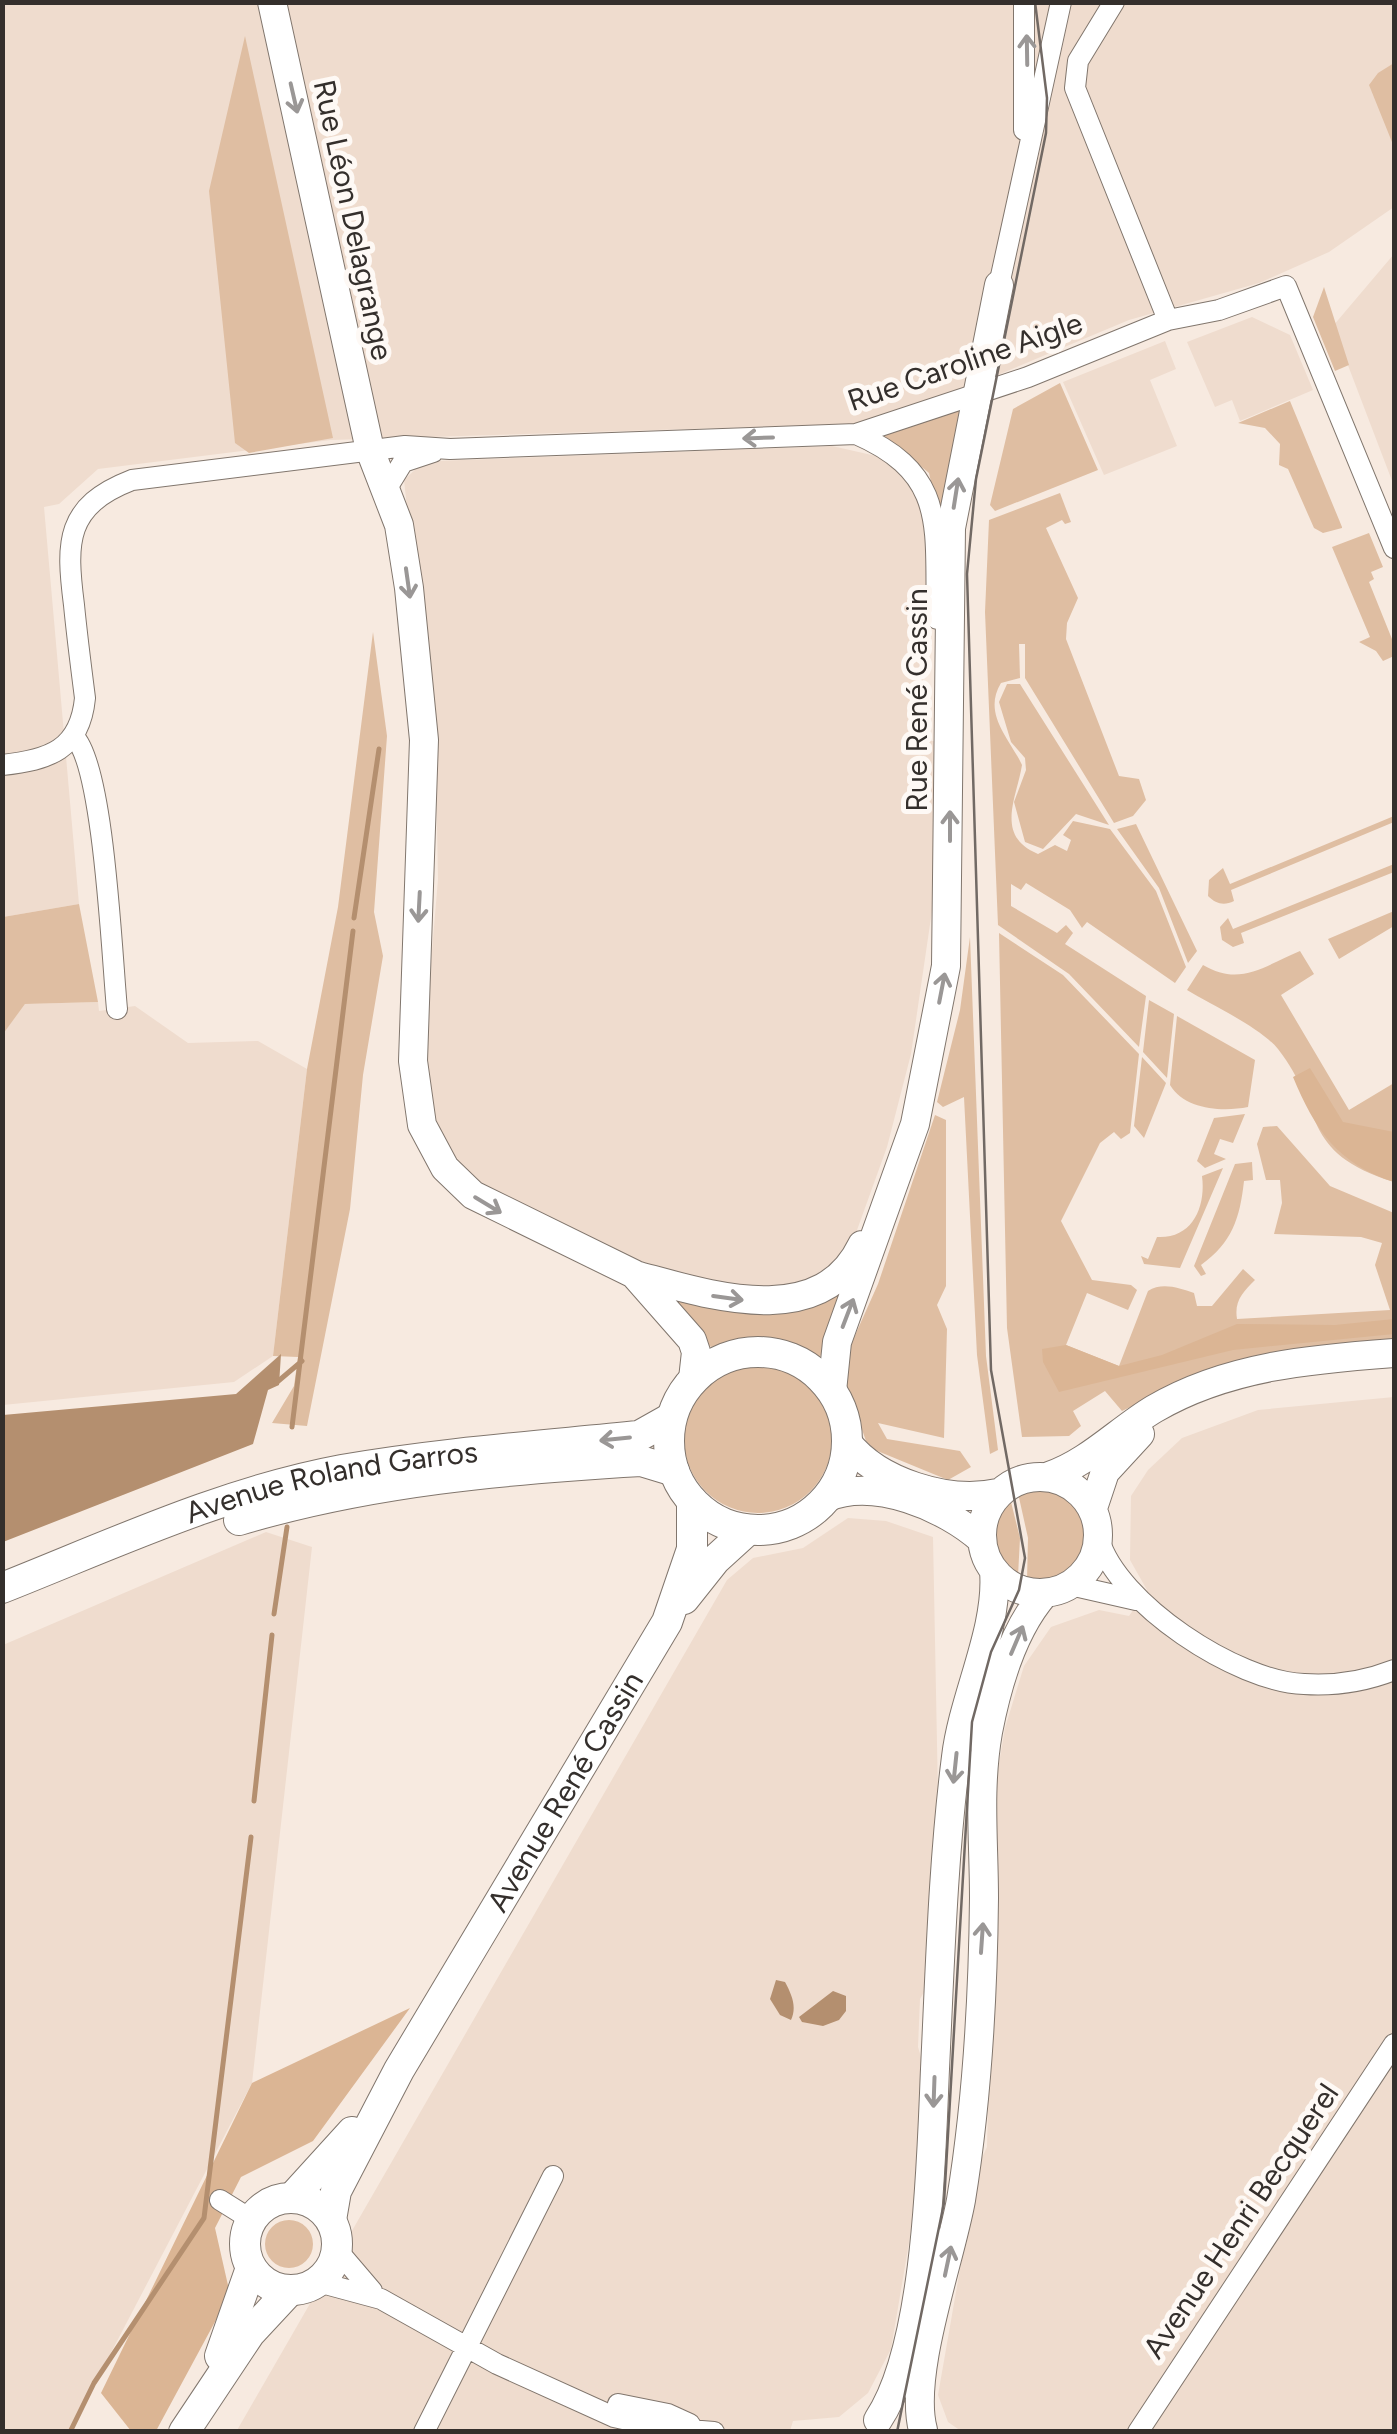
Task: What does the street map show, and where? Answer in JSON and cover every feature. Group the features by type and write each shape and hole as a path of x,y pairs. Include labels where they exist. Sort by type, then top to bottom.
{"main road":[{"path":"766,1352 791,1358 814,1372 832,1391 845,1424 847,1442 841,1472 826,1498 791,1524 748,1530 718,1520 692,1501 674,1471 669,1445 672,1418 694,1379 714,1363 739,1354 766,1352"},
{"name":"Avenue Roland Garros","path":"2,1588 138,1532 293,1482 341,1470 639,1436 672,1418"},
{"name":"Avenue Roland Garros","path":"2,1609 143,1552 318,1498 406,1481 532,1468 641,1461 674,1471"},
{"name":"Avenue René Cassin","path":"334,2235 336,2191 399,2070 667,1622 692,1549 692,1501"},
{"path":"667,1622 715,1560 748,1530"},
{"name":"Avenue René Cassin","path":"292,2198 316,2176 399,2070"},
{"path":"184,2432 204,2396 266,2313 304,2286 334,2235 321,2208 292,2198 269,2203 252,2220 245,2244 251,2268 204,2396"},
{"path":"251,2268 275,2288 304,2286"}],"street":[{"name":"Rue Léon Delagrange","path":"272,2 370,450"},
{"path":"998,285 1025,119 1024,2"},
{"name":"Rue René Cassin","path":"832,1391 837,1342 899,1178 929,1054 950,933 951,528 998,285 1012,240 1062,2"},
{"path":"1114,2 1083,51 1075,88 1168,320"},
{"name":"Rue Caroline Aigle","path":"74,737 84,698 69,539 85,509 106,490 132,480 404,446 444,449 856,434 975,394 1168,320 1219,310 1286,286 1394,548"},
{"path":"856,434 898,454 926,489 950,730"},
{"path":"388,488 403,462 444,449"},
{"path":"370,450 388,488 399,526 423,704 423,826 414,1062 422,1125 445,1168 473,1196 634,1274 722,1298 751,1301 795,1296 835,1280 854,1260 867,1234 929,1054"},
{"path":"2,765 32,762 74,737 84,746 94,782 116,1009"},
{"path":"634,1274 692,1340 696,1352 694,1379"},
{"path":"847,1442 872,1468 894,1478 945,1493 998,1494 1030,1476 1068,1470 1156,1408 1212,1382 1304,1360 1394,1353"},
{"path":"1093,1508 1105,1472 1123,1449 1142,1432 1216,1394 1275,1380 1394,1371"},
{"path":"318,1498 326,1489 476,1453"},
{"path":"1049,1476 1082,1492 1093,1508 1105,1560 1136,1600 1251,1672 1303,1684 1355,1682 1394,1670"},
{"path":"826,1498 864,1488 888,1494 952,1518 982,1540"},
{"path":"870,2426 898,2376 920,2264 931,2166 956,1754 994,1599 994,1571 982,1540 982,1523 998,1494"},
{"path":"870,2426 900,2420 924,2431 921,2384 960,2200 974,2087 984,1896 979,1817 992,1712 1029,1614 1095,1557 1099,1539"},
{"path":"994,1571 1019,1590 1058,1589 1136,1600"},
{"name":"Avenue Henri Becquerel","path":"1138,2432 1394,2044"},
{"path":"424,2432 552,2176"},
{"path":"220,2200 252,2220"},
{"path":"334,2235 381,2299"},
{"path":"304,2286 381,2299 469,2348 581,2402 668,2414 706,2430"}],"shaded area":[{"path":"3,3 1394,3 1394,207 1329,252 1259,283 1129,320 883,423 331,440 98,469 59,504 44,507 79,904 3,917"},
{"path":"245,36 333,438 249,453 235,443 209,191"},
{"path":"1394,63 1394,147 1369,85 1378,73"},
{"path":"1394,254 1394,486 1333,326"},
{"path":"1324,287 1349,365 1335,371 1313,317"},
{"path":"1252,317 1290,335 1313,390 1240,421 1232,400 1215,407 1187,342"},
{"path":"1165,341 1176,369 1150,380 1177,446 1104,475 1063,382"},
{"path":"1060,383 1098,470 995,511 990,505 1013,409"},
{"path":"1290,401 1342,528 1323,533 1314,528 1288,469 1279,465 1280,444 1265,428 1238,423"},
{"path":"963,407 942,532 929,473 883,435"},
{"path":"832,446 885,458 912,481 927,531 932,637 923,638 923,741 934,741 933,904 911,1054 887,1147 848,1255 811,1283 762,1291 668,1274 498,1199 461,1168 442,1142 426,1091 426,1023 438,879 436,775 404,480 421,464 435,461"},
{"path":"1060,493 1071,522 1065,524 1062,520 1046,528 1078,598 1067,623 1066,639 1119,776 1139,779 1146,800 1133,816 1114,823 1025,678 1025,644 1019,644 1020,678 1001,683 995,705 1000,726 1022,765 1012,826 1024,846 1038,854 1055,845 1067,851 1071,840 1063,835 1073,821 1110,829 1156,891 1186,967 1175,983 1087,922 1082,928 1070,910 1026,883 1021,890 1011,884 1011,906 1057,933 1066,925 1073,933 1065,944 1146,996 1139,1047 1069,974 998,925 985,612 989,520"},
{"path":"1369,533 1383,567 1371,572 1374,579 1369,582 1394,644 1394,656 1383,661 1376,651 1359,642 1370,637 1332,547"},
{"path":"373,632 387,736 374,912 383,956 363,1075 350,1209 307,1426 272,1423 294,1386 298,1357 273,1356 307,1069 338,907"},
{"path":"1007,684 1020,684 1109,825 1076,814 1043,849 1025,842 1014,802 1026,770 1025,758 1011,742 999,702"},
{"path":"1394,816 1394,822 1231,890 1234,901 1220,903 1208,896 1209,880 1223,868 1230,884"},
{"path":"1136,824 1197,951 1188,963 1159,888 1117,829"},
{"path":"1394,864 1394,872 1241,933 1244,943 1233,947 1222,940 1220,927 1228,918 1233,929"},
{"path":"79,904 98,1002 25,1004 3,1034 3,917"},
{"path":"1394,911 1394,926 1339,959 1328,939"},
{"path":"999,933 1063,975 1139,1054 1130,1133 1121,1139 1114,1132 1100,1143 1061,1221 1092,1280 1131,1285 1137,1290 1128,1310 1087,1293 1066,1345 1119,1366 1148,1291 1165,1286 1177,1288 1194,1293 1197,1306 1212,1306 1243,1269 1255,1280 1238,1302 1237,1319 1390,1310 1375,1265 1382,1243 1361,1237 1274,1234 1282,1203 1280,1180 1266,1180 1257,1144 1263,1127 1277,1126 1330,1186 1394,1213 1394,1345 1189,1379 1122,1411 1105,1391 1073,1411 1081,1426 1069,1436 1022,1437 1007,1328"},
{"path":"970,937 986,1356 998,1450 990,1454 977,1355 964,1097 943,1107 937,1102 960,1010"},
{"path":"1300,951 1314,974 1281,995 1349,1110 1394,1083 1394,1182 1363,1170 1328,1143 1293,1071 1270,1041 1187,990 1203,965 1240,974"},
{"path":"1149,1000 1174,1014 1167,1078 1143,1052"},
{"path":"98,1002 99,1011 135,1006 188,1043 258,1041 307,1069 273,1356 234,1382 3,1405 2,1034 25,1004"},
{"path":"1177,1016 1255,1060 1248,1107 1205,1107 1185,1100 1170,1085"},
{"path":"1142,1057 1166,1083 1144,1138 1134,1126"},
{"path":"1310,1068 1343,1122 1394,1132 1394,1182 1343,1155 1320,1129 1293,1077"},
{"path":"1245,1114 1233,1143 1220,1139 1214,1154 1226,1159 1205,1168 1197,1161 1214,1118"},
{"path":"935,1115 946,1120 946,1286 937,1305 947,1329 944,1438 878,1423 887,1439 960,1451 971,1467 948,1480 875,1450 866,1441 846,1383 848,1351 878,1284"},
{"path":"1252,1162 1253,1180 1244,1181 1233,1229 1201,1265 1206,1274 1201,1276 1194,1266 1235,1164"},
{"path":"1223,1168 1180,1268 1144,1264 1141,1256 1148,1259 1157,1237 1180,1233 1194,1218 1202,1198 1202,1176"},
{"path":"849,1277 825,1353 818,1357 773,1338 739,1339 712,1347 702,1344 670,1298 732,1305"},
{"path":"1394,1319 1394,1334 1233,1350 1059,1392 1043,1362 1042,1349 1066,1345 1119,1366 1162,1355 1237,1324 1335,1325"},
{"path":"281,1354 279,1385 268,1390 253,1444 3,1542 3,1415 236,1394"},
{"path":"758,1365 786,1371 810,1387 826,1411 832,1439 826,1467 810,1491 786,1507 758,1513 730,1507 706,1491 690,1467 684,1439 690,1411 706,1387 730,1371"},
{"path":"1394,1397 1394,2431 961,2431 948,2422 938,2395 978,2166 987,2147 995,1787 1005,1728 1024,1666 1051,1627 1099,1610 1129,1616 1147,1590 1130,1560 1131,1496 1148,1470 1182,1438 1258,1410"},
{"path":"1036,1487 1070,1497 1088,1528 1078,1563 1049,1581 1027,1580 1028,1538 1018,1493"},
{"path":"1010,1498 1020,1538 1018,1576 1000,1560 993,1540 997,1518"},
{"path":"848,1518 886,1521 933,1537 938,1795 928,1985 920,1999 918,2047 923,2064 914,2213 891,2349 868,2393 839,2417 793,2421 790,2431 236,2432 727,1580 753,1558 803,1548"},
{"path":"266,1532 312,1547 252,2083 70,2431 3,2431 3,1645"},
{"path":"776,1980 785,1982 792,1996 791,2020 780,2015 770,1999"},
{"path":"833,1991 846,1996 846,2011 839,2020 823,2026 802,2022 799,2017"},
{"path":"410,2008 313,2141 241,2177 215,2228 230,2294 156,2431 131,2431 101,2393 252,2083"},
{"path":"289,2220 306,2227 313,2244 306,2261 289,2268 272,2261 265,2244 272,2227"}],"waterway":[{"path":"354,918 379,749"},
{"path":"292,1427 353,931"},
{"path":"276,1383 302,1361"},
{"path":"274,1614 287,1527"},
{"path":"254,1801 272,1635"},
{"path":"70,2432 94,2383 204,2218 251,1837"}],"tram line":[{"path":"897,2432 944,2203 972,1722 991,1652 1019,1590 1025,1558 991,1370 967,574 976,479 1046,133 1047,98 1035,2"}]}
